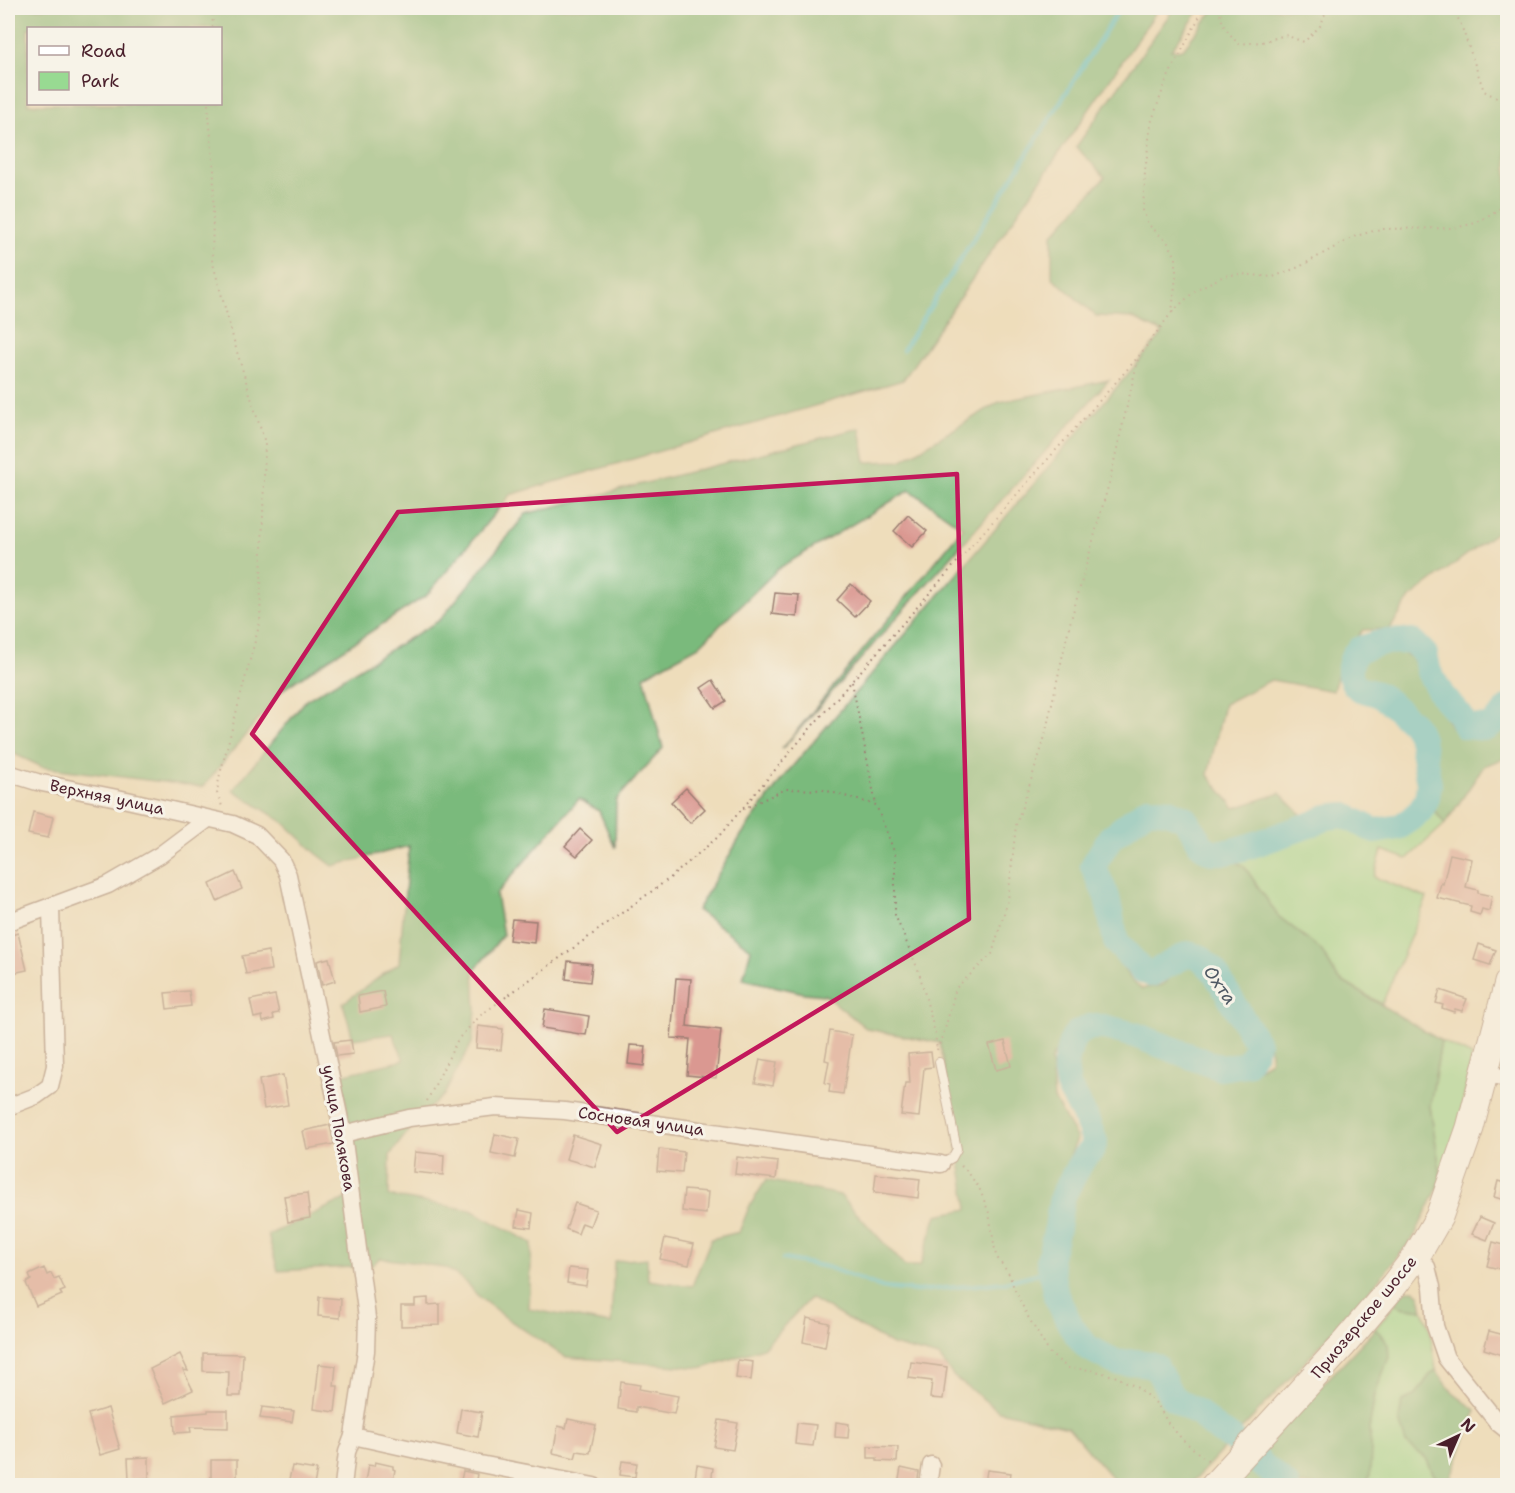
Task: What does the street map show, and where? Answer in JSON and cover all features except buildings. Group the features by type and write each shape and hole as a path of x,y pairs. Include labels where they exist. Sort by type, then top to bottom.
{"main road":[{"name":"Приозерское шоссе","path":"1221,1478 1387,1294 1417,1255 1439,1217 1470,1128 1496,1076 1508,983"}],"street":[{"name":"Верхняя улица","path":"8,773 37,782 208,819"},
{"name":"улица Полякова","path":"208,819 233,824 258,835 280,860 288,875 343,1134 367,1318 366,1351 343,1485"},
{"path":"8,922 108,885 160,855 208,819"},
{"path":"8,1107 36,1096 50,1086 55,1066 51,907"},
{"name":"Сосновая улица","path":"343,1134 419,1117 495,1107 565,1111 946,1161"},
{"path":"1417,1255 1427,1267 1432,1287 1435,1326 1446,1358 1498,1423 1508,1431"},
{"path":"353,1436 475,1463 594,1485"},
{"path":"928,1485 931,1465"}],"lane":[{"path":"939,1062 957,1149 946,1161"}],"path":[{"path":"212,8 213,27"},
{"path":"1172,312 1176,256 1168,243 1148,224 1143,210 1145,172 1151,123 1167,81 1204,8"},
{"path":"1219,8 1223,25 1238,44 1262,42 1285,34 1304,42 1321,25 1327,8"},
{"path":"1452,8 1460,22 1484,92 1508,104"},
{"path":"208,105 214,170 212,260 237,352 266,443 260,622 217,793 223,809 233,824"},
{"path":"419,1117 458,1039 481,1015 670,878 719,836 852,681 1139,356 1172,312 1197,289 1224,276 1240,274 1273,277 1299,267 1353,237 1380,229 1454,228 1476,223 1499,209 1508,200"},
{"path":"852,681 876,805 895,855 895,915 919,972 935,1033 937,1050 956,988 992,954 1002,922 1008,900 1016,825 1043,744 1069,627 1139,356"},
{"path":"741,811 786,789 824,790 876,805"},
{"path":"946,1161 968,1172 980,1190 989,1213 996,1256 1009,1274 1027,1315 1050,1354 1068,1368 1092,1370 1117,1377 1138,1388 1156,1404 1182,1439 1204,1458 1221,1478"}],"highlighted area":[{"path":"957,474 969,919 617,1132 252,734 398,512"}],"green space":[{"path":"8,8 1159,8 903,380 510,495 427,595 283,689 203,787 42,767 8,751"},
{"path":"1174,8 1201,8 1171,50 1183,49 1215,8 1507,8 1507,531 1503,527 1410,598 1390,629 1363,630 1344,652 1333,691 1271,680 1224,704 1208,775 1235,808 1280,793 1305,818 1244,841 1218,847 1206,837 1180,805 1147,803 1104,836 1085,867 1098,898 1108,947 1130,978 1142,989 1161,985 1184,967 1195,968 1212,987 1247,1044 1245,1050 1231,1058 1214,1059 1162,1037 1101,1016 1073,1026 1051,1059 1054,1099 1077,1139 1054,1195 1041,1258 1047,1299 1063,1331 1082,1353 1111,1369 1149,1375 1163,1399 1226,1446 1190,1485 1118,1485 1068,1427 999,1411 954,1377 939,1357 892,1345 810,1298 763,1348 704,1368 565,1357 509,1320 480,1298 461,1278 445,1268 380,1258 371,1266 278,1271 268,1235 352,1196 352,1140 341,1075 404,1060 393,1034 353,1039 343,1003 399,963 409,846 333,866 283,822 233,790 306,700 440,620 526,514 860,428 866,462 901,461 999,402 1109,380 782,749 963,528 910,490 779,568 699,646 644,676 663,748 616,800 615,848 599,811 579,799 496,894 503,935 474,971 476,1011 472,1043 444,1095 419,1117 390,1155 389,1196 471,1210 532,1243 529,1309 611,1324 614,1261 647,1258 648,1280 692,1286 711,1239 739,1232 749,1207 766,1180 840,1195 905,1266 920,1266 937,1215 968,1209 940,1043 867,1029 825,995 804,993 743,979 751,949 697,910 742,834 785,775 1163,333 1132,318 1096,316 1052,277 1052,235 1105,177 1076,147"},
{"path":"1397,649 1412,658 1452,728 1469,736 1489,734 1507,716 1507,757 1484,766 1445,824 1434,810 1432,740 1419,713 1383,688 1357,677 1357,664 1362,656 1378,650"},
{"path":"1434,810 1445,824 1407,859 1382,850 1374,877 1427,898 1382,1004 1338,979 1321,950 1278,916 1244,866 1233,860 1266,847 1302,837 1329,823 1345,822 1371,836 1413,831"},
{"path":"1150,817 1173,821 1180,828 1194,854 1204,860 1212,862 1233,860 1244,866 1278,916 1321,950 1338,979 1441,1041 1430,1106 1441,1177 1414,1237 1357,1306 1240,1431 1177,1388 1164,1362 1153,1357 1127,1356 1095,1341 1075,1319 1062,1295 1059,1256 1068,1236 1065,1216 1104,1144 1101,1127 1077,1083 1074,1064 1086,1036 1096,1032 1129,1041 1223,1078 1247,1074 1270,1061 1271,1052 1264,1033 1219,961 1200,945 1190,944 1155,964 1146,961 1132,951 1121,928 1115,895 1106,880 1104,867 1110,851 1119,838"},
{"path":"1441,1041 1472,1056 1459,1124 1441,1177 1430,1106"},
{"path":"1407,1290 1414,1290 1420,1295 1423,1310 1395,1304 1401,1294"},
{"path":"1395,1304 1423,1310 1429,1324 1436,1370 1416,1395 1406,1443 1426,1458 1434,1475 1446,1485 1433,1485 1428,1482 1424,1485 1366,1486 1371,1446 1369,1429 1379,1381 1384,1337 1375,1329"},
{"path":"1375,1329 1384,1337 1388,1345 1389,1357 1375,1394 1369,1429 1370,1475 1366,1485 1301,1485 1264,1454 1267,1444"},
{"path":"1436,1370 1453,1393 1476,1410 1448,1485 1434,1475 1426,1458 1406,1443 1399,1421 1402,1401 1416,1395"},
{"path":"1255,1470 1273,1485 1227,1486 1241,1473"}],"waterway":[{"path":"903,350 1120,8"},
{"name":"Охта","path":"1287,1486 1231,1438 1172,1397 1156,1367 1135,1362 1117,1363 1087,1347 1072,1328 1056,1296 1049,1260 1062,1197 1095,1142 1086,1119 1068,1086 1065,1066 1071,1043 1076,1034 1090,1027 1104,1027 1135,1035 1221,1068 1246,1064 1257,1043 1214,971 1200,957 1188,954 1151,974 1142,970 1116,942 1107,897 1093,866 1110,838 1147,809 1168,811 1184,818 1200,844 1211,852 1227,852 1247,847 1326,817 1344,815 1375,831 1399,827 1411,819 1421,810 1427,798 1429,784 1421,739 1414,725 1388,701 1377,694 1359,689 1354,684 1350,676 1350,667 1353,656 1360,649 1383,642 1413,642 1425,654 1429,672 1442,695 1460,715 1465,726 1487,728 1508,708"},
{"path":"783,1259 827,1267 884,1288 918,1291 1005,1282 1051,1270"}]}
